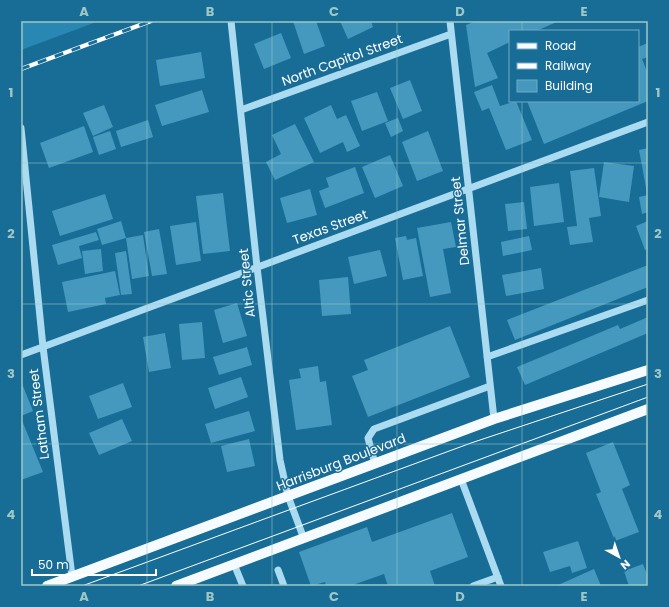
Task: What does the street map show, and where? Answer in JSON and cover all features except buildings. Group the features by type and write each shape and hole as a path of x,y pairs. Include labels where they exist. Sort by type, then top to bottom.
{"main road":[{"name":"Harrisburg Boulevard","path":"47,586 494,419 648,370"},
{"path":"176,586 648,409"}],"street":[{"name":"Altic Street","path":"231,21 257,266 280,460 288,496 304,539"},
{"name":"Delmar Street","path":"450,21 494,419"},
{"name":"North Capitol Street","path":"241,110 451,34"},
{"name":"Texas Street","path":"21,355 469,187 648,122"},
{"name":"Latham Street","path":"21,128 43,347 72,576"},
{"path":"487,357 648,300"},
{"path":"375,464 368,438 374,429 490,386"},
{"path":"461,479 501,586"},
{"path":"234,564 243,586"},
{"path":"278,570 284,586"},
{"path":"473,586 498,577"}],"shaded area":[{"path":"21,21 99,21 21,50"}],"tram line":[{"path":"82,586 471,443 648,384"},
{"path":"138,586 648,397"}],"railway":[{"path":"21,69 151,21"}]}
